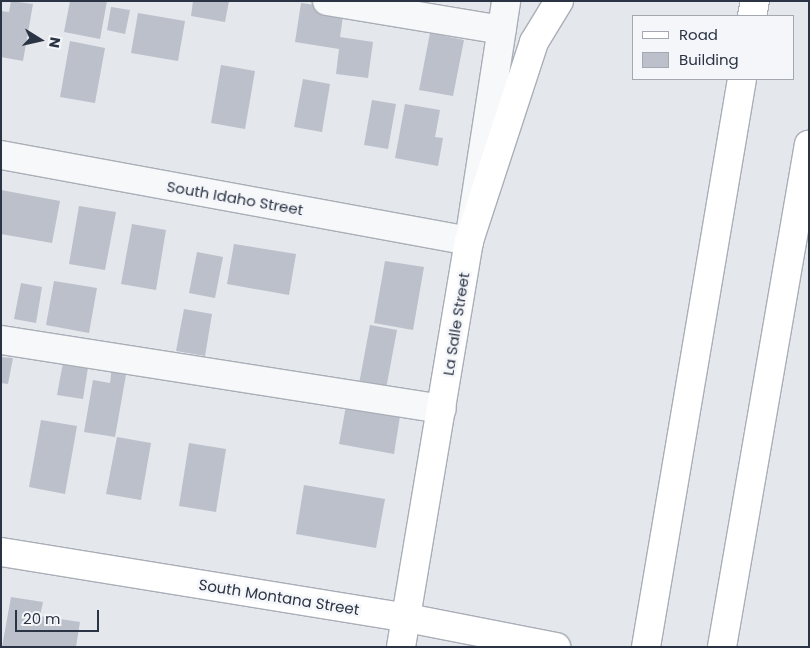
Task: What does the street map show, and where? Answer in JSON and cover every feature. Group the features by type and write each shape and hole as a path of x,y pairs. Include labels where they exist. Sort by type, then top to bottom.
{"main road":[{"path":"469,241 534,42 559,1"},
{"path":"752,15 754,1"},
{"path":"646,647 742,80"},
{"path":"722,647 809,144"},
{"name":"La Salle Street","path":"401,647 469,241"},
{"name":"South Montana Street","path":"1,552 407,618 556,647"}],"street":[{"path":"327,1 502,30"},
{"name":"La Salle Street","path":"469,241 506,1"},
{"name":"South Idaho Street","path":"1,155 469,241"},
{"path":"1,340 442,409"}],"building":[{"path":"11,1 33,4 23,61 1,57 1,11 9,12"},
{"path":"70,1 107,1 100,39 64,32"},
{"path":"193,1 229,1 225,22 191,16"},
{"path":"301,3 344,9 340,37 373,42 368,78 336,74 339,49 295,42"},
{"path":"111,7 130,10 125,34 107,30"},
{"path":"138,13 185,21 178,61 131,53"},
{"path":"430,33 464,40 453,96 419,90"},
{"path":"70,41 105,48 95,103 60,97"},
{"path":"221,65 255,71 245,129 211,123"},
{"path":"303,79 330,84 322,132 294,127"},
{"path":"372,100 396,104 388,149 364,145"},
{"path":"405,104 440,110 435,137 443,138 438,166 395,158"},
{"path":"1,190 60,201 52,243 1,234"},
{"path":"79,206 116,212 105,270 69,264"},
{"path":"132,224 166,230 156,290 121,284"},
{"path":"234,244 296,254 289,295 227,284"},
{"path":"197,252 223,257 215,298 189,293"},
{"path":"385,261 424,267 413,330 374,323"},
{"path":"54,281 97,288 89,333 46,325"},
{"path":"21,283 42,287 36,323 14,319"},
{"path":"184,309 212,314 205,356 176,351"},
{"path":"370,325 397,330 386,389 359,384"},
{"path":"1,357 13,358 8,384 1,383"},
{"path":"64,357 89,361 83,399 57,395"},
{"path":"112,366 127,369 115,437 84,432 93,380 110,383"},
{"path":"346,406 400,416 394,454 339,444"},
{"path":"41,420 77,426 65,494 29,487"},
{"path":"117,437 151,443 141,500 106,494"},
{"path":"189,443 226,449 216,512 179,506"},
{"path":"304,485 385,499 376,548 296,534"},
{"path":"11,597 43,602 40,616 80,622 76,647 2,647"}]}
